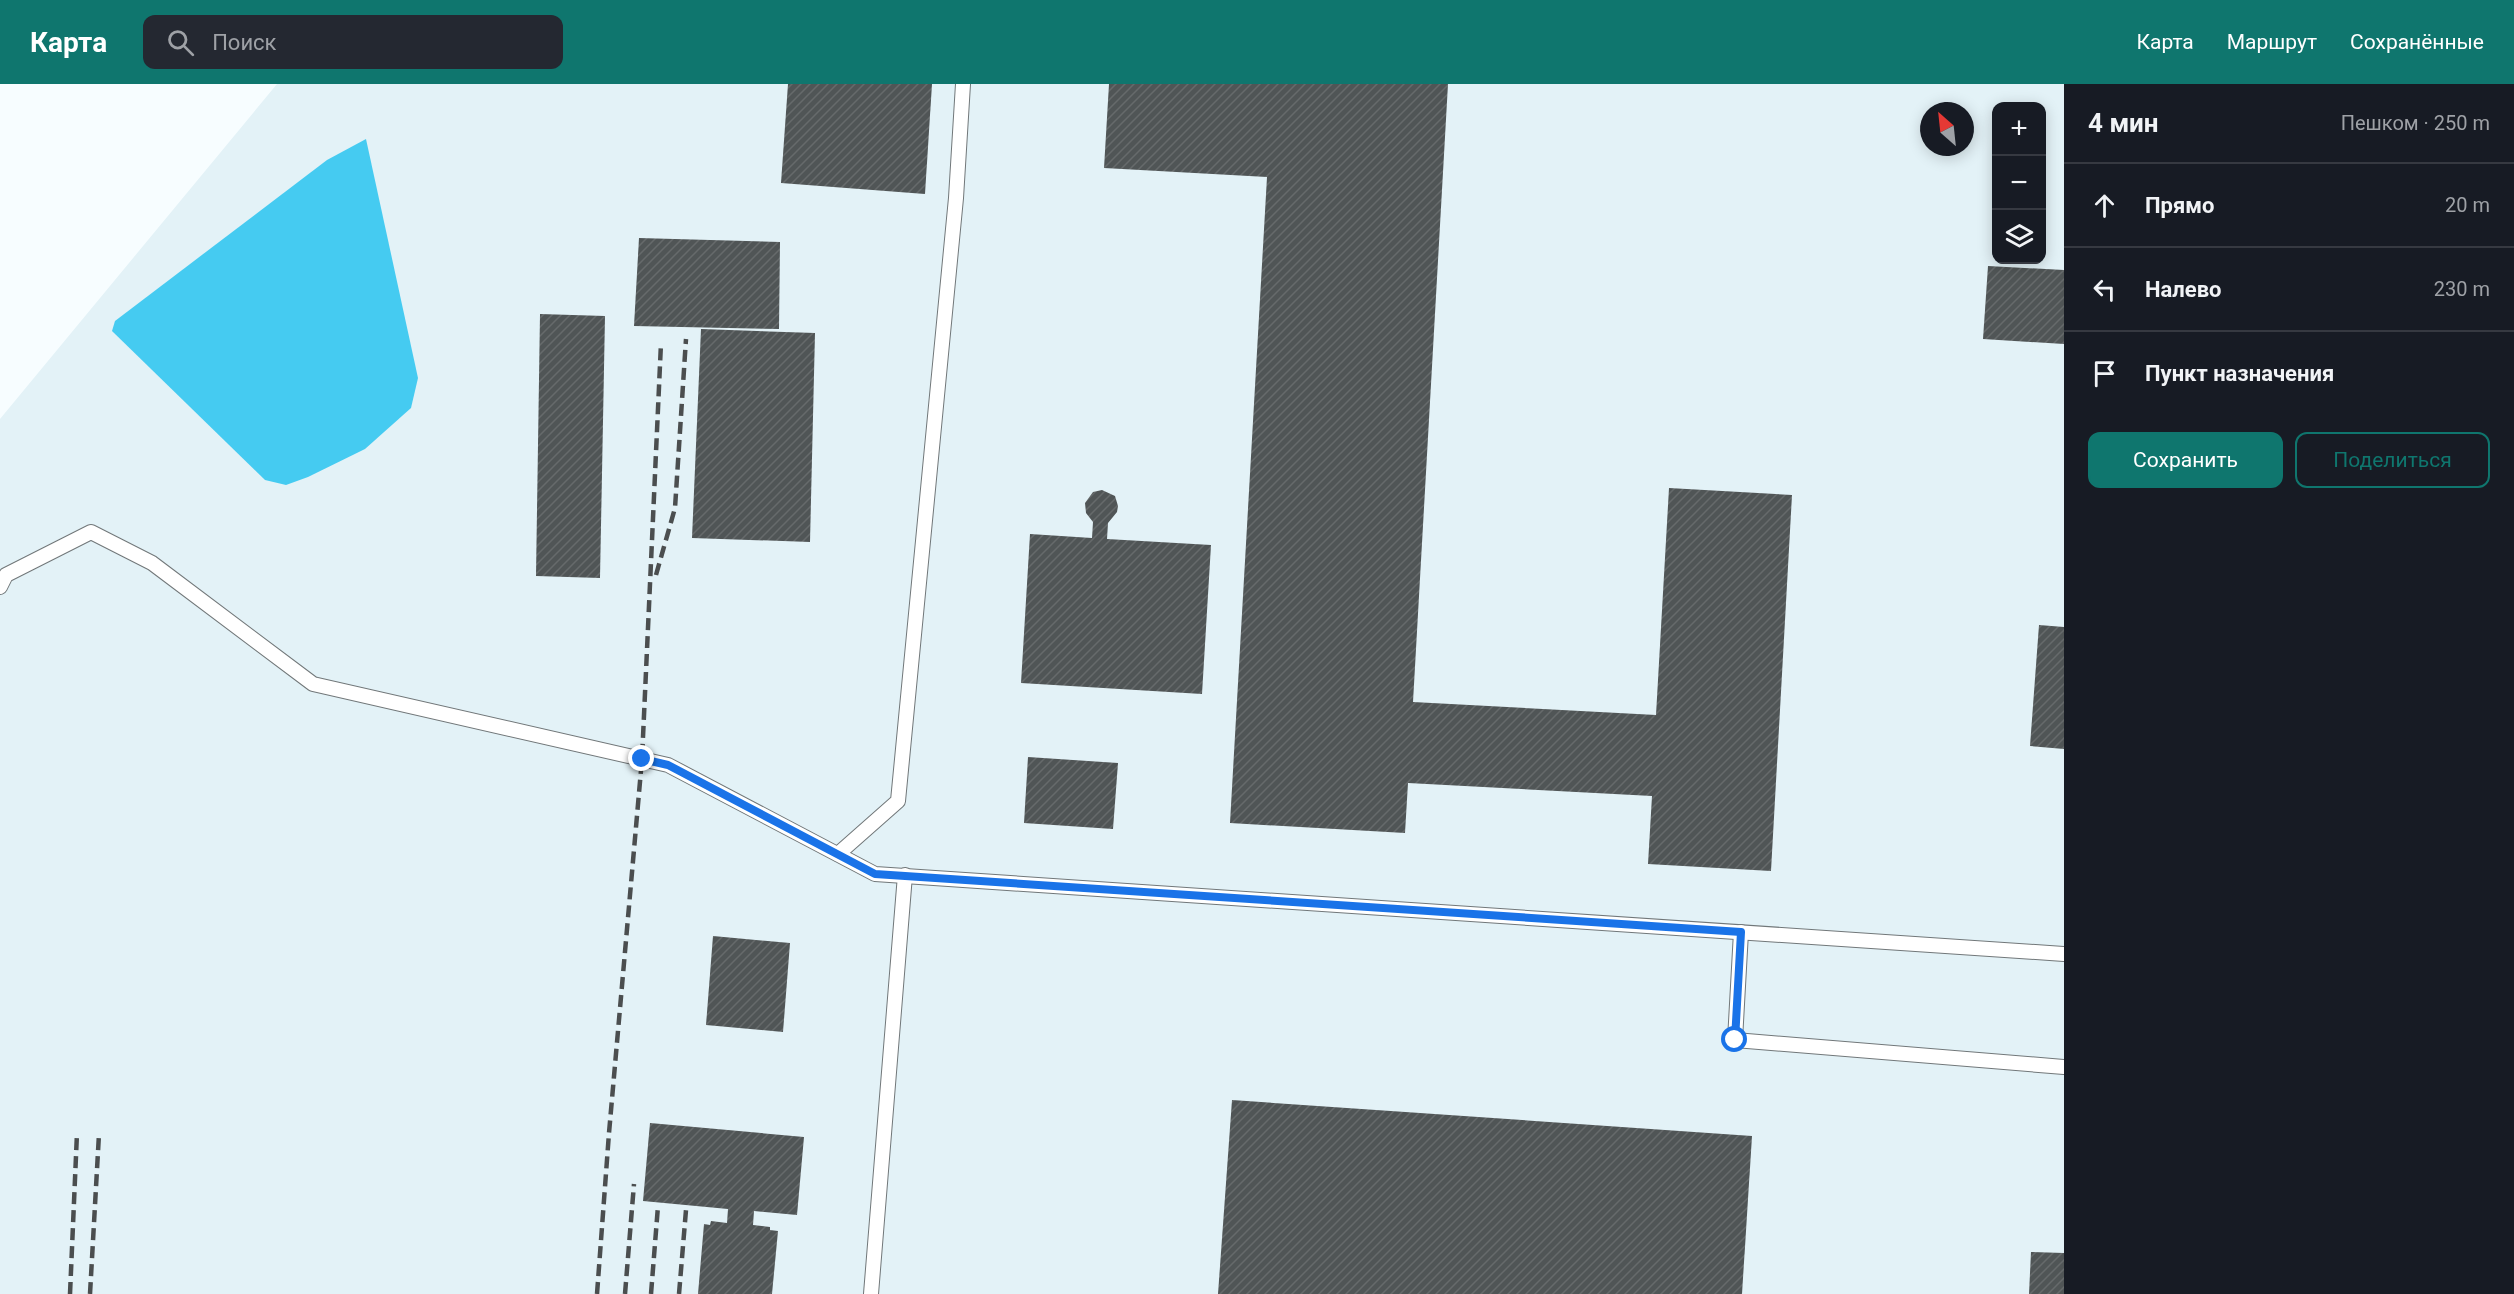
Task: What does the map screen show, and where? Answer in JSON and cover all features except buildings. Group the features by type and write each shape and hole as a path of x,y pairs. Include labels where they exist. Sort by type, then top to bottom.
{"lane":[{"path":"838,854 898,801 956,198 963,84"},
{"path":"0,588 6,575 91,532 152,563 313,684 668,765 875,874 2064,954"},
{"path":"871,1294 905,875"},
{"path":"1741,932 1735,1040 2064,1067"}],"shaded area":[{"path":"277,84 2064,84 2064,1294 0,1294 0,419"}],"water":[{"path":"366,139 418,378 411,408 365,449 308,477 286,485 265,480 112,331 115,321 327,160"}],"railway":[{"path":"656,575 675,508 686,339"},
{"path":"597,1294 642,759 661,343"},
{"path":"70,1294 77,1133"},
{"path":"90,1294 99,1134"},
{"path":"625,1294 634,1184"},
{"path":"651,1294 658,1206"},
{"path":"679,1294 686,1210"}],"route":[{"path":"642,759 668,765 875,874 1741,932 1735,1040"}]}
